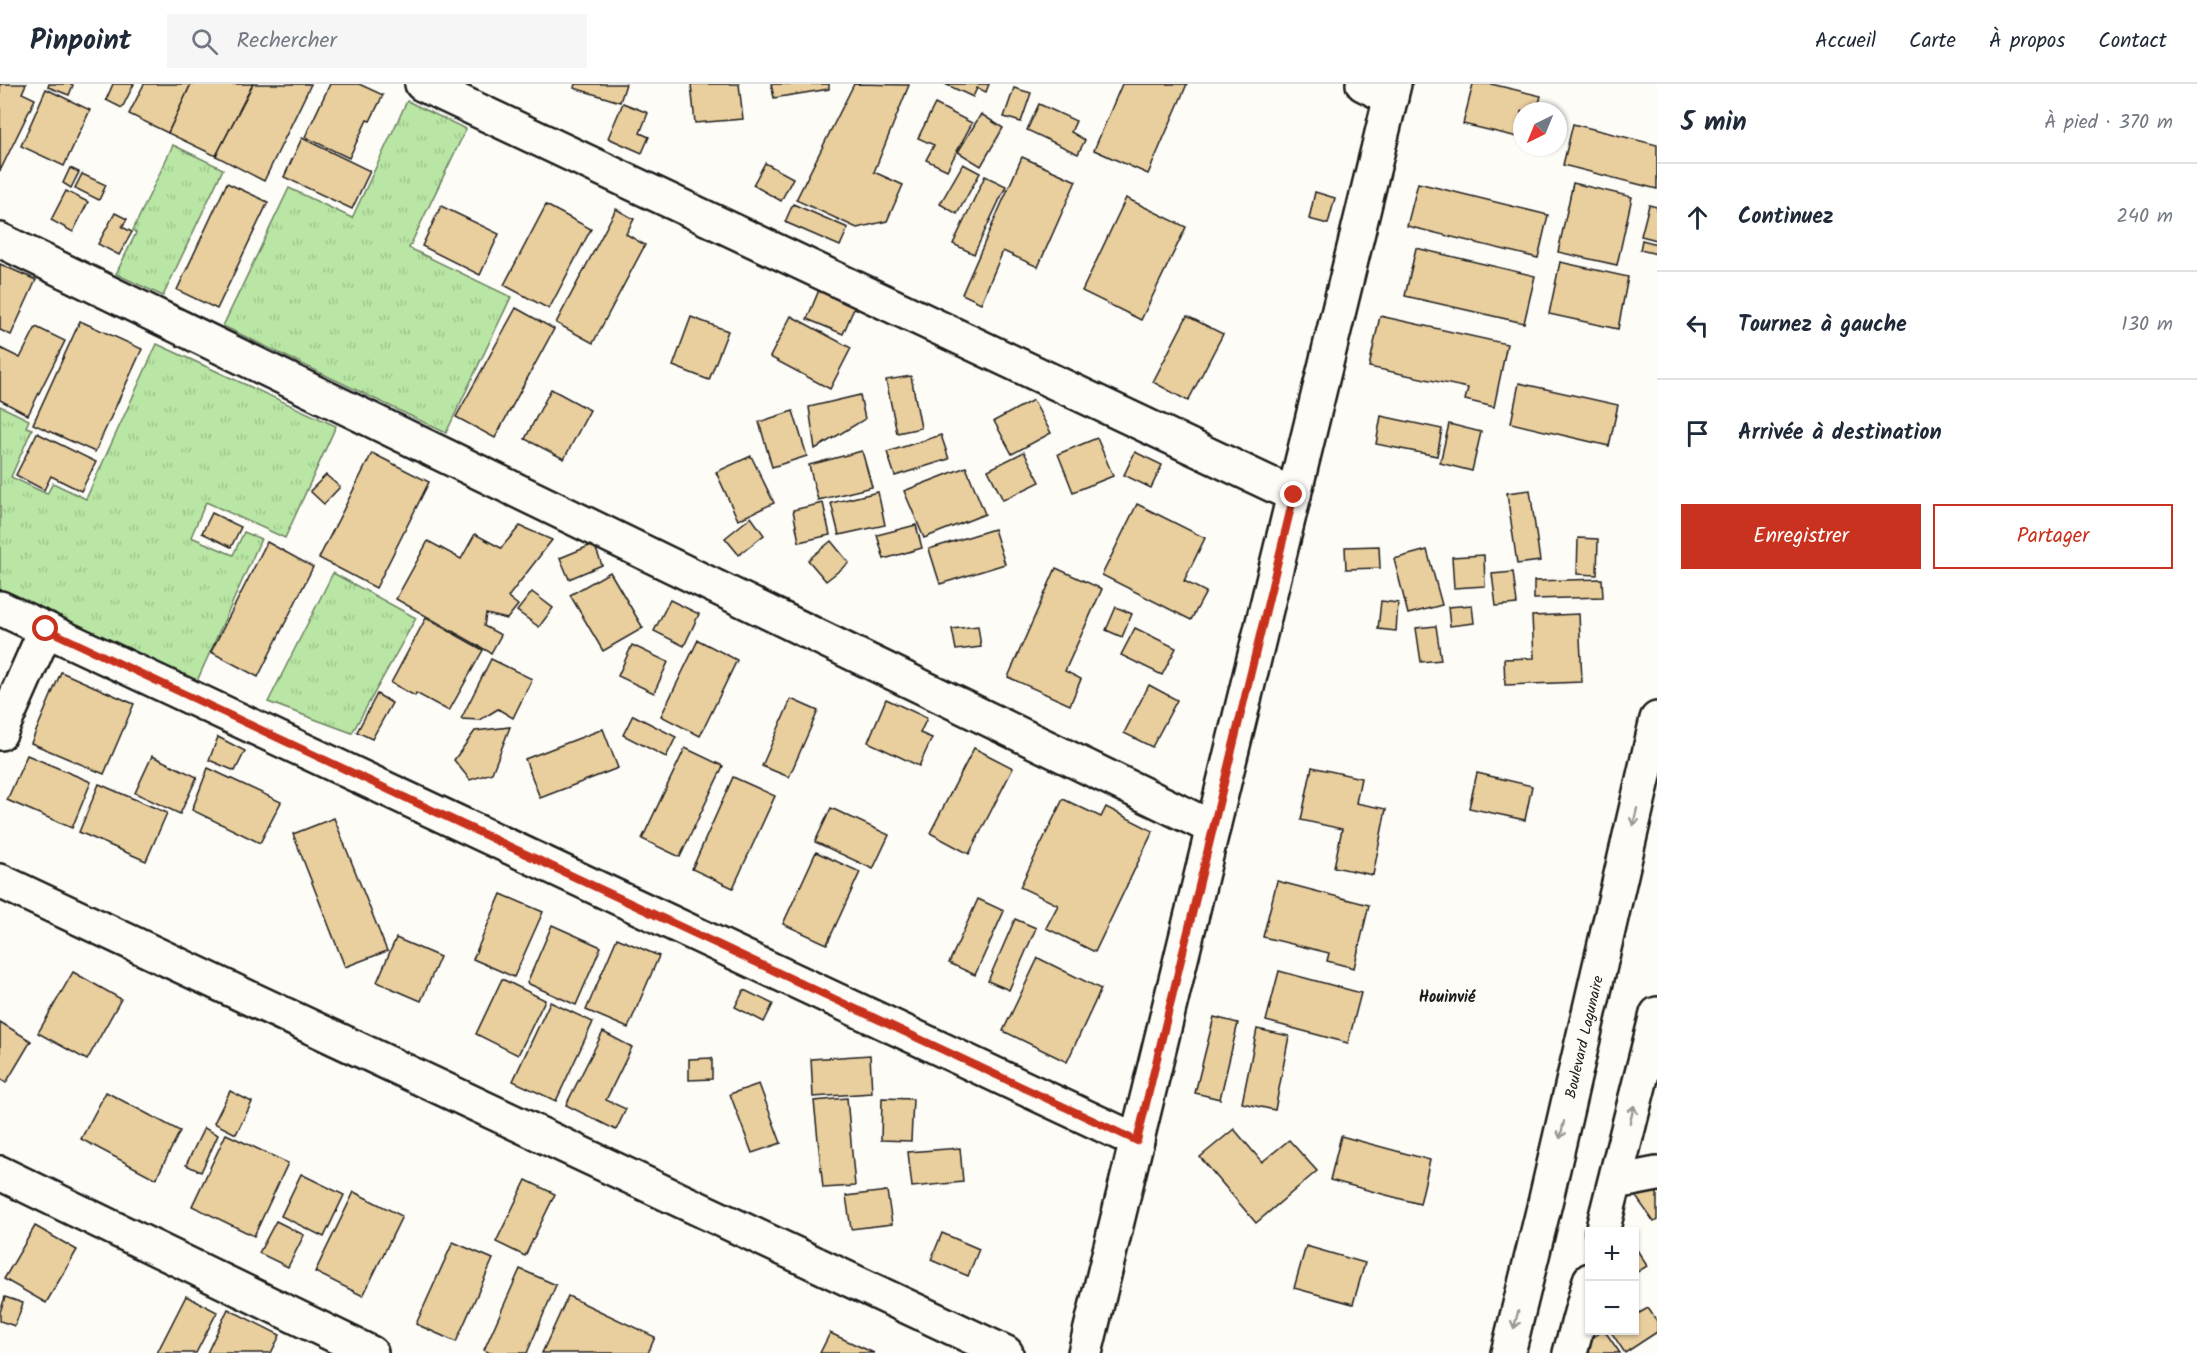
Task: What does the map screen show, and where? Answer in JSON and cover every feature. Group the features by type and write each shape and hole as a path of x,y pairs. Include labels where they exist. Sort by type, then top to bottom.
{"street":[{"path":"422,84 1294,495"},
{"path":"1086,1353 1294,495 1383,89"},
{"path":"0,240 1213,828"},
{"path":"0,608 1137,1141"},
{"path":"0,733 46,629"},
{"name":"Boulevard Lagunaire","path":"1508,1353 1657,719"},
{"path":"0,881 1006,1353"},
{"path":"1603,1227 1657,1014"},
{"path":"0,1173 371,1353"},
{"path":"1616,1182 1657,1174"},
{"path":"1570,1353 1590,1281"}],"green space":[{"path":"407,101 466,129 409,248 511,297 446,433 223,326 289,188 352,218"},
{"path":"173,145 223,169 163,296 116,274 136,233 133,230"},
{"path":"157,344 336,426 285,538 206,502 191,537 233,555 244,532 261,539 197,681 0,590 0,406 29,420 26,427 32,429 11,477 47,494 53,483 86,499"},
{"path":"333,573 416,618 352,733 268,702"}],"building":[{"path":"0,84 26,84 22,93 35,99 0,171"},
{"path":"49,84 73,85 69,95 48,87"},
{"path":"113,84 134,84 122,108 106,100"},
{"path":"144,84 191,84 168,133 129,114"},
{"path":"191,84 253,84 216,156 168,133"},
{"path":"253,84 311,84 264,181 216,156"},
{"path":"330,84 359,84 383,95 370,121 367,120 349,158 305,137"},
{"path":"575,84 626,84 620,102 574,88"},
{"path":"691,84 739,84 743,119 695,123"},
{"path":"771,84 829,84 829,89 774,98"},
{"path":"854,84 909,85 874,172 903,185 887,221 857,228 796,200"},
{"path":"945,84 989,84 986,92 977,88 973,97"},
{"path":"1122,84 1187,84 1148,174 1094,150"},
{"path":"1473,84 1491,84 1541,96 1539,102 1513,102 1513,136 1463,124"},
{"path":"1014,88 1031,93 1021,122 1004,117"},
{"path":"46,89 90,110 64,166 21,146"},
{"path":"623,103 648,113 640,133 649,137 642,153 608,138"},
{"path":"935,104 972,123 947,170 926,160 934,145 918,138"},
{"path":"1039,104 1076,121 1071,132 1085,140 1078,154 1027,130"},
{"path":"981,114 1003,128 981,166 958,152"},
{"path":"1573,124 1657,145 1657,189 1563,165"},
{"path":"302,138 370,171 352,209 284,177"},
{"path":"1022,157 1076,181 1038,267 1003,251 981,303 962,294"},
{"path":"765,163 793,178 781,201 753,185"},
{"path":"963,164 980,173 957,214 940,204"},
{"path":"70,168 79,172 71,188 63,183"},
{"path":"82,174 106,185 99,200 75,188"},
{"path":"985,176 1006,186 974,254 953,244"},
{"path":"227,183 268,202 217,309 177,290"},
{"path":"1418,183 1548,215 1538,258 1407,226"},
{"path":"1573,183 1632,197 1617,265 1558,252"},
{"path":"66,191 88,202 73,232 51,220"},
{"path":"1315,192 1335,198 1328,224 1309,219"},
{"path":"1126,198 1186,227 1141,320 1082,291"},
{"path":"793,204 848,228 840,246 785,222"},
{"path":"546,205 591,229 549,309 504,285"},
{"path":"1649,205 1657,207 1657,240 1641,236"},
{"path":"441,206 499,234 480,275 422,246"},
{"path":"616,209 634,219 626,234 645,245 593,343 556,323"},
{"path":"115,213 127,219 122,227 132,232 119,255 98,244"},
{"path":"1642,240 1657,244 1657,254 1640,250"},
{"path":"1416,248 1535,276 1524,323 1405,296"},
{"path":"1560,262 1628,277 1618,329 1549,314"},
{"path":"0,264 36,280 11,335 0,330"},
{"path":"819,290 855,306 843,334 807,319"},
{"path":"516,308 554,329 495,438 456,417"},
{"path":"791,316 851,348 830,389 770,357"},
{"path":"1187,316 1223,334 1188,401 1153,382"},
{"path":"1380,316 1507,344 1494,407 1465,400 1468,388 1369,367"},
{"path":"691,317 728,331 709,380 673,366"},
{"path":"80,321 142,349 95,452 33,424"},
{"path":"36,327 65,341 28,415 0,400 0,348 20,358"},
{"path":"911,376 921,428 897,433 886,380"},
{"path":"1519,383 1618,405 1609,446 1511,423"},
{"path":"551,389 590,410 564,459 525,439"},
{"path":"860,395 865,419 815,449 809,407"},
{"path":"1033,400 1051,433 1012,454 994,421"},
{"path":"793,411 807,456 772,467 759,422"},
{"path":"1381,416 1442,429 1437,456 1376,444"},
{"path":"1449,424 1481,432 1472,471 1440,463"},
{"path":"37,433 96,462 81,491 51,476 44,490 16,475"},
{"path":"941,435 949,459 895,476 887,452"},
{"path":"1097,438 1113,476 1073,492 1058,454"},
{"path":"862,451 872,487 818,500 809,465"},
{"path":"1024,452 1040,482 1003,500 988,470"},
{"path":"1135,452 1162,465 1151,488 1124,475"},
{"path":"372,453 429,482 376,588 319,558"},
{"path":"751,456 774,503 738,520 716,472"},
{"path":"966,467 985,514 924,538 904,491"},
{"path":"326,475 340,487 324,504 310,491"},
{"path":"1530,490 1540,561 1517,564 1507,493"},
{"path":"878,492 885,525 839,535 831,503"},
{"path":"823,503 830,535 799,542 793,510"},
{"path":"1137,504 1205,538 1184,581 1206,592 1191,620 1102,575"},
{"path":"212,513 241,527 231,547 202,533"},
{"path":"751,517 764,535 739,555 725,538"},
{"path":"916,525 922,548 884,559 877,535"},
{"path":"520,526 552,540 508,597 518,605 507,619 486,614 484,626 501,635 491,653 396,599 428,541 461,559 475,534 501,548"},
{"path":"994,529 1005,564 940,584 929,549"},
{"path":"1578,538 1598,539 1597,575 1577,574"},
{"path":"831,541 849,563 826,581 808,560"},
{"path":"267,542 313,567 258,677 211,652"},
{"path":"594,544 602,565 569,579 560,558"},
{"path":"1379,546 1380,568 1346,569 1345,547"},
{"path":"1427,550 1442,605 1408,614 1394,559"},
{"path":"1484,555 1485,586 1454,588 1452,557"},
{"path":"1056,568 1102,589 1065,671 1081,679 1070,705 1008,677"},
{"path":"610,572 643,628 603,651 570,595"},
{"path":"1513,572 1517,604 1496,606 1492,574"},
{"path":"1602,579 1603,597 1534,599 1534,581"},
{"path":"532,592 553,608 539,627 517,611"},
{"path":"670,600 699,614 684,646 654,631"},
{"path":"1381,601 1398,603 1396,631 1378,629"},
{"path":"1472,605 1474,623 1450,626 1448,607"},
{"path":"1116,607 1132,614 1122,637 1106,630"},
{"path":"1579,614 1582,682 1505,685 1504,659 1534,658 1532,616"},
{"path":"426,618 483,650 449,711 416,693 415,696 391,683"},
{"path":"978,626 981,647 956,650 952,629"},
{"path":"1436,626 1441,660 1421,662 1416,628"},
{"path":"1135,628 1176,648 1162,675 1121,655"},
{"path":"698,640 737,660 700,736 661,716"},
{"path":"632,645 668,662 654,693 618,676"},
{"path":"491,659 532,679 513,718 498,709 480,720 461,719"},
{"path":"61,672 134,704 104,774 31,743"},
{"path":"1149,685 1177,700 1152,747 1124,733"},
{"path":"377,694 392,703 372,739 357,732"},
{"path":"791,699 818,711 789,777 762,766"},
{"path":"886,699 927,718 920,733 932,738 919,766 868,742"},
{"path":"633,715 676,737 666,757 623,735"},
{"path":"510,727 492,773 470,780 454,760 475,731"},
{"path":"603,729 618,768 540,798 525,759"},
{"path":"218,737 245,751 235,771 209,760"},
{"path":"685,748 723,766 680,857 642,839"},
{"path":"974,748 1013,768 969,854 930,833"},
{"path":"27,755 91,782 72,828 7,800"},
{"path":"152,756 197,777 180,814 135,793"},
{"path":"1312,767 1361,778 1356,803 1386,809 1373,875 1334,867 1342,829 1301,820"},
{"path":"208,768 281,802 260,843 192,810"},
{"path":"1477,773 1532,786 1525,820 1469,808"},
{"path":"733,777 775,796 733,888 692,869"},
{"path":"99,784 167,813 146,861 79,832"},
{"path":"1063,799 1101,817 1106,807 1153,831 1095,952 1046,928 1058,905 1020,887"},
{"path":"831,808 889,835 873,869 815,842"},
{"path":"334,818 387,951 345,967 293,834"},
{"path":"816,852 860,872 827,944 783,924"},
{"path":"1277,881 1369,905 1354,968 1327,961 1329,953 1263,937"},
{"path":"501,894 543,912 514,977 473,959"},
{"path":"978,899 1004,911 975,975 949,963"},
{"path":"1015,919 1036,928 1009,990 988,981"},
{"path":"552,925 601,947 576,1005 527,983"},
{"path":"396,938 440,957 421,1001 377,982"},
{"path":"617,938 659,956 628,1028 586,1010"},
{"path":"1038,958 1101,989 1067,1062 1003,1031"},
{"path":"1279,971 1361,993 1348,1043 1266,1021"},
{"path":"73,972 121,999 87,1060 38,1033"},
{"path":"502,979 545,1000 518,1055 476,1034"},
{"path":"744,990 773,1004 764,1022 735,1007"},
{"path":"550,1002 593,1022 556,1101 513,1081"},
{"path":"1214,1017 1238,1023 1220,1099 1195,1093"},
{"path":"0,1022 31,1041 6,1083 0,1079"},
{"path":"1257,1029 1289,1036 1275,1110 1242,1103"},
{"path":"603,1032 632,1047 606,1100 626,1109 616,1130 566,1105"},
{"path":"870,1055 872,1093 813,1097 811,1059"},
{"path":"712,1058 712,1079 689,1080 689,1059"},
{"path":"759,1084 781,1143 752,1153 730,1094"},
{"path":"230,1091 252,1102 236,1134 214,1123"},
{"path":"106,1092 180,1131 156,1179 81,1139"},
{"path":"847,1098 855,1186 823,1188 814,1101"},
{"path":"882,1098 913,1099 911,1141 881,1140"},
{"path":"204,1128 218,1135 201,1172 186,1165"},
{"path":"1234,1129 1262,1162 1289,1140 1317,1171 1256,1223 1200,1157"},
{"path":"226,1134 288,1163 254,1236 192,1206"},
{"path":"1341,1136 1430,1160 1420,1204 1330,1180"},
{"path":"960,1148 963,1182 912,1187 908,1152"},
{"path":"301,1174 344,1195 324,1237 281,1216"},
{"path":"1657,1177 1657,1220 1654,1222 1634,1194"},
{"path":"526,1180 555,1194 525,1256 496,1242"},
{"path":"887,1191 892,1224 851,1229 846,1196"},
{"path":"354,1192 402,1216 363,1296 315,1272"},
{"path":"276,1221 304,1235 288,1267 259,1253"},
{"path":"35,1226 77,1250 46,1303 4,1279"},
{"path":"942,1233 979,1249 968,1276 931,1260"},
{"path":"453,1242 493,1259 456,1342 416,1324"},
{"path":"1306,1246 1365,1263 1353,1304 1294,1288"},
{"path":"1639,1253 1647,1266 1639,1271"},
{"path":"520,1269 556,1285 527,1353 490,1353 484,1350"},
{"path":"186,1296 217,1312 196,1353 157,1353"},
{"path":"568,1296 655,1337 648,1353 542,1353"},
{"path":"5,1297 23,1303 15,1326 0,1321 0,1312"},
{"path":"1648,1308 1657,1321 1657,1332 1625,1353 1613,1335 1639,1335 1639,1313"},
{"path":"228,1309 280,1335 271,1353 207,1353"},
{"path":"830,1333 874,1353 820,1353"},
{"path":"1597,1335 1607,1335 1620,1353 1577,1353 1575,1350"}],"district":[{"name":"Houinvié","path":"1447,996"}],"route":[{"path":"46,629 1137,1141 1294,495"}]}
